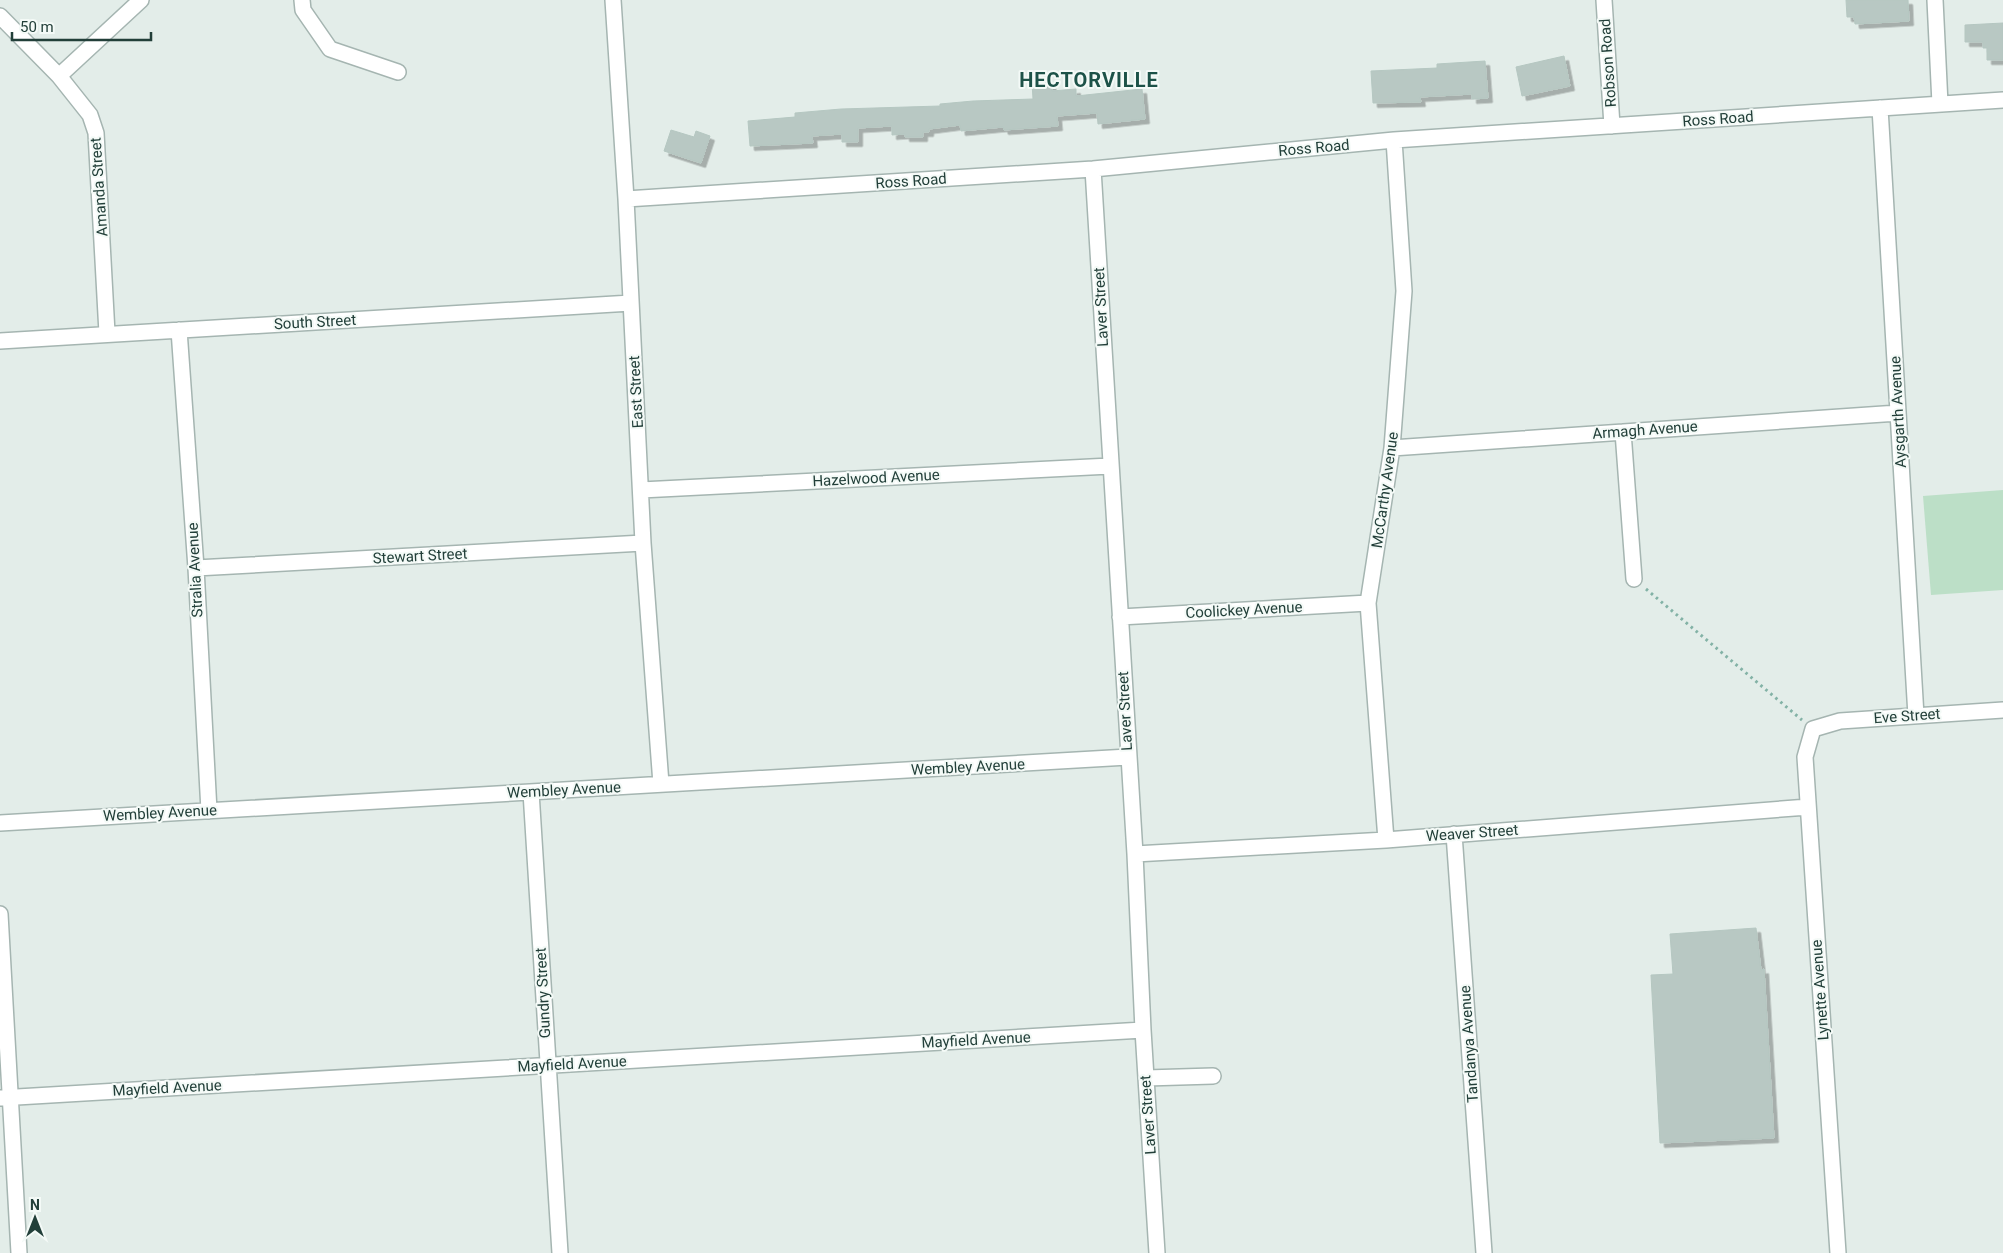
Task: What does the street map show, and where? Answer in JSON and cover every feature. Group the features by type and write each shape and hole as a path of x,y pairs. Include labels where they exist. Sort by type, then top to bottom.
{"street":[{"path":"59,76 141,0"},
{"path":"302,0 303,10 330,49 398,72"},
{"name":"East Street","path":"613,0 626,199 643,543 661,784"},
{"name":"Robson Road","path":"1604,0 1612,126"},
{"path":"1935,0 1940,104"},
{"name":"Amanda Street","path":"0,16 59,76 90,115 96,133 108,333"},
{"name":"Ross Road","path":"626,199 1093,169 1394,140 2003,100"},
{"name":"Aysgarth Avenue","path":"1880,108 1916,716"},
{"name":"McCarthy Avenue","path":"1386,840 1368,603 1392,448 1404,291 1394,140"},
{"name":"Laver Street","path":"1093,169 1135,854 1143,1030 1157,1253"},
{"name":"South Street","path":"0,340 630,303"},
{"name":"Stralia Avenue","path":"179,330 196,568 209,811"},
{"name":"Armagh Avenue","path":"1392,448 1898,413"},
{"path":"1623,432 1634,579"},
{"name":"Hazelwood Avenue","path":"641,490 1110,466"},
{"name":"Stewart Street","path":"196,568 643,543"},
{"name":"Coolickey Avenue","path":"1120,617 1368,603"},
{"name":"Eve Street","path":"1813,729 1840,721 2003,710"},
{"name":"Lynette Avenue","path":"1813,729 1805,757 1838,1253"},
{"name":"Wembley Avenue","path":"0,823 1128,757"},
{"name":"Gundry Street","path":"531,792 560,1253"},
{"name":"Weaver Street","path":"1135,854 1386,840 1808,807"},
{"name":"Tandanya Avenue","path":"1454,834 1484,1253"},
{"path":"0,914 6,1097 19,1253"},
{"name":"Mayfield Avenue","path":"6,1097 1143,1030"},
{"path":"1146,1078 1212,1076"}],"path":[{"path":"1634,579 1813,729"}],"green space":[{"path":"2003,490 2003,590 1931,595 1923,496"}],"building":[{"path":"1846,0 1908,0 1909,21 1855,24 1854,17 1847,17"},
{"path":"2003,23 2003,60 1987,60 1987,48 1983,48 1983,42 1965,42 1965,25"},
{"path":"1564,56 1570,86 1522,96 1516,67"},
{"path":"1485,61 1488,98 1472,99 1472,94 1420,97 1421,102 1373,103 1371,71 1437,68 1437,64"},
{"path":"1051,81 1052,91 1076,89 1076,96 1142,89 1145,119 1098,124 1097,113 1057,116 1058,126 1004,130 1003,127 961,131 960,125 929,129 929,132 923,132 923,137 905,137 905,134 892,135 892,126 858,128 858,142 842,142 842,134 812,136 813,143 750,146 748,121 795,117 795,113 841,109 940,106 940,104 973,101 1033,99 1032,83"},
{"path":"671,130 694,137 696,131 710,136 701,163 664,151"},
{"path":"1756,928 1761,970 1764,969 1774,1138 1660,1143 1651,975 1673,974 1670,934"}],"district":[{"name":"HECTORVILLE","path":"1089,80"}]}
